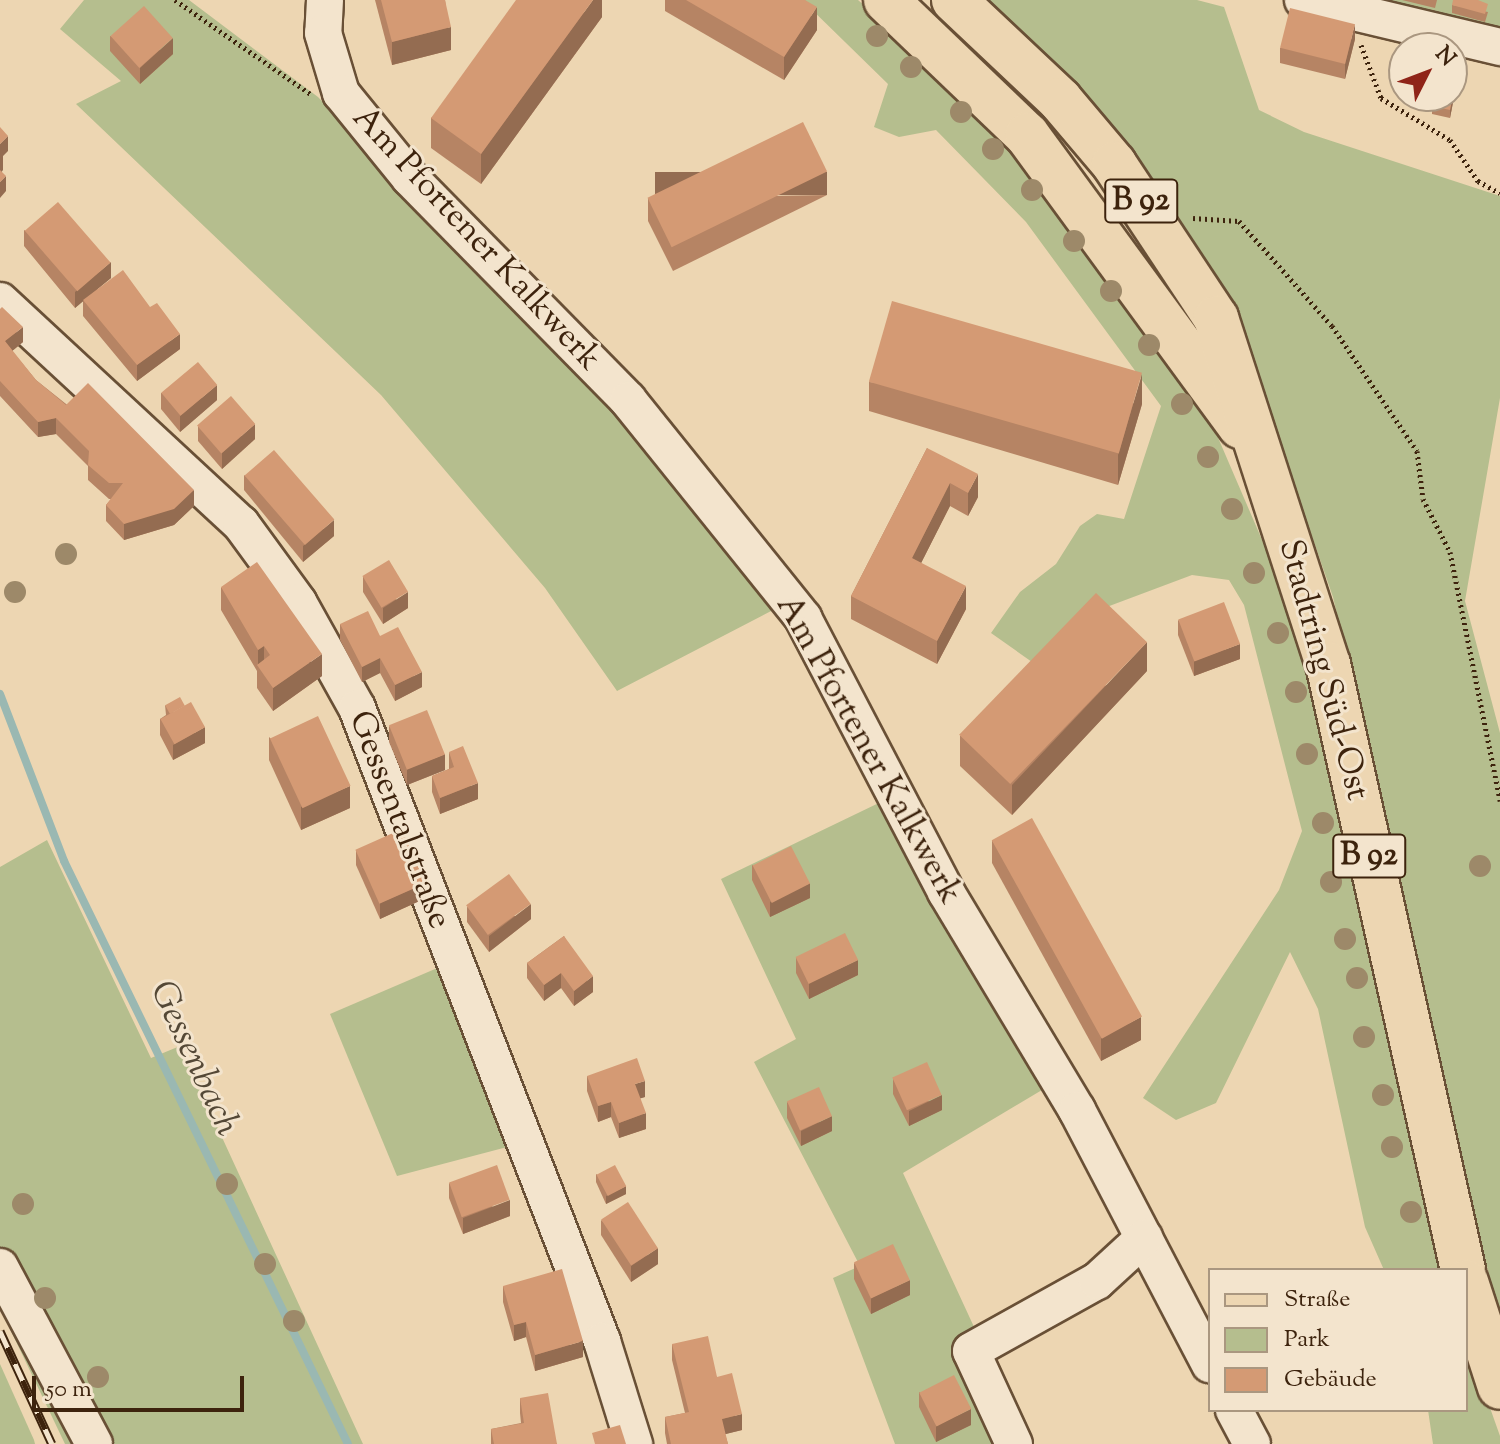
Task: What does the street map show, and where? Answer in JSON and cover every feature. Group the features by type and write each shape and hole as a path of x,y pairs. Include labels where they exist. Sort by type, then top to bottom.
{"main road":[{"name":"Stadtring Süd-Ost","path":"886,0 1027,135 1255,447"},
{"name":"Stadtring Süd-Ost","path":"954,0 1060,100 1182,262 1216,318 1255,447 1328,664 1463,1268"},
{"path":"1468,1288 1500,1387"}],"street":[{"name":"Am Pfortener Kalkwerk","path":"325,0 323,33 341,93 410,178 628,400 803,618 946,892 1144,1238 1208,1360"},
{"path":"1312,1 1500,47"},
{"name":"Gessentalstraße","path":"0,301 241,524 320,642 357,708 602,1341 634,1444"},
{"path":"1014,1444 971,1351 1097,1281 1144,1238"},
{"path":"0,1267 94,1444"},
{"path":"1235,1412 1252,1444"}],"path":[{"path":"175,0 305,94 341,93"},
{"path":"1360,12 1362,64 1381,98 1450,140 1478,181 1500,193"},
{"path":"1176,213 1239,221 1332,326 1417,451 1423,499 1450,552 1500,801"}],"green space":[{"path":"84,0 189,0 318,97 563,353 676,482 773,610 617,691 545,588 381,395 76,104 121,81 60,29"},
{"path":"802,0 858,0 982,111 1204,405 1281,584 1317,696 1445,1268 1383,1268 1365,1227 1318,1009 1290,952 1216,1103 1176,1120 1143,1098 1279,890 1302,831 1244,605 1229,580 1192,575 1096,611 1032,662 991,633 1020,592 1056,564 1080,526 1097,514 1124,519 1161,406 1026,222 936,130 899,137 874,127 888,84"},
{"path":"976,0 1197,0 1224,7 1259,110 1304,132 1500,196 1500,398 1465,601 1500,733 1500,1323 1333,597 1246,346"},
{"path":"1355,0 1500,0 1500,36"},
{"path":"885,800 1047,1087 903,1173 1028,1444 895,1444 833,1278 860,1266 754,1062 796,1039 721,879"},
{"path":"47,840 151,1058 180,1046 363,1444 105,1444 0,1253 0,867"},
{"path":"449,963 515,1145 397,1176 330,1014"},
{"path":"0,1285 85,1444 65,1444 0,1308"},
{"path":"1468,1346 1500,1436 1500,1444 1433,1444 1428,1412 1468,1412"},
{"path":"0,1364 34,1440 35,1444 0,1444"}],"building":[{"path":"381,0 445,0 451,27 392,42"},
{"path":"516,0 593,0 481,154 431,118"},
{"path":"686,0 805,0 817,7 784,57"},
{"path":"1453,0 1478,0 1488,4 1485,14 1452,5"},
{"path":"144,6 173,38 139,68 111,36"},
{"path":"1290,8 1355,24 1345,64 1280,48"},
{"path":"803,122 827,171 672,247 648,198"},
{"path":"0,127 8,136 0,144"},
{"path":"58,202 110,262 77,291 25,231"},
{"path":"123,270 150,307 157,303 180,334 137,365 83,300"},
{"path":"892,301 1142,373 1119,453 869,382"},
{"path":"2,307 23,327 5,341 36,380 66,405 88,383 194,490 174,509 124,524 106,505 123,483 109,483 88,465 89,451 56,418 38,422 0,381"},
{"path":"198,362 217,385 181,416 161,393"},
{"path":"231,396 255,424 221,453 197,426"},
{"path":"927,448 978,474 968,493 950,483 912,558 966,586 937,641 851,596"},
{"path":"274,450 334,519 305,545 245,476"},
{"path":"389,560 408,592 381,608 362,576"},
{"path":"257,562 322,654 273,688 257,665 270,655 264,646 258,650 221,587"},
{"path":"1096,593 1147,642 1010,784 959,735"},
{"path":"1224,602 1240,644 1194,662 1178,620"},
{"path":"368,611 380,636 398,627 422,672 395,685 380,658 362,667 340,624"},
{"path":"180,697 185,706 170,714 165,705"},
{"path":"191,702 205,727 174,744 160,719"},
{"path":"427,710 445,755 407,770 389,725"},
{"path":"318,716 351,786 303,808 270,738"},
{"path":"463,746 478,783 440,798 432,776 454,767 449,752"},
{"path":"1032,818 1142,1017 1102,1039 992,840"},
{"path":"402,829 426,883 379,904 355,850"},
{"path":"791,846 810,883 772,903 753,866"},
{"path":"509,874 531,904 488,935 466,905"},
{"path":"845,933 858,960 809,984 796,957"},
{"path":"564,936 593,976 574,991 561,973 544,985 527,963"},
{"path":"637,1058 645,1081 635,1084 646,1113 619,1123 611,1102 598,1106 587,1076"},
{"path":"927,1062 942,1095 907,1110 892,1077"},
{"path":"819,1087 832,1116 800,1130 787,1101"},
{"path":"497,1165 510,1200 462,1217 449,1182"},
{"path":"615,1165 626,1186 608,1196 596,1175"},
{"path":"628,1202 658,1248 631,1266 601,1219"},
{"path":"893,1244 910,1280 871,1298 854,1262"},
{"path":"562,1269 583,1341 535,1355 526,1322 514,1325 503,1286"},
{"path":"708,1336 717,1377 732,1373 742,1414 722,1419 728,1444 671,1444 665,1417 689,1412 672,1344"},
{"path":"954,1375 971,1409 937,1427 919,1393"},
{"path":"548,1393 557,1444 494,1444 491,1429 524,1423 520,1398"},
{"path":"620,1425 626,1444 595,1444 592,1433"}],"waterway":[{"name":"Gessenbach","path":"0,694 64,861 348,1444"}],"railway":[{"path":"0,1331 52,1444"}]}
